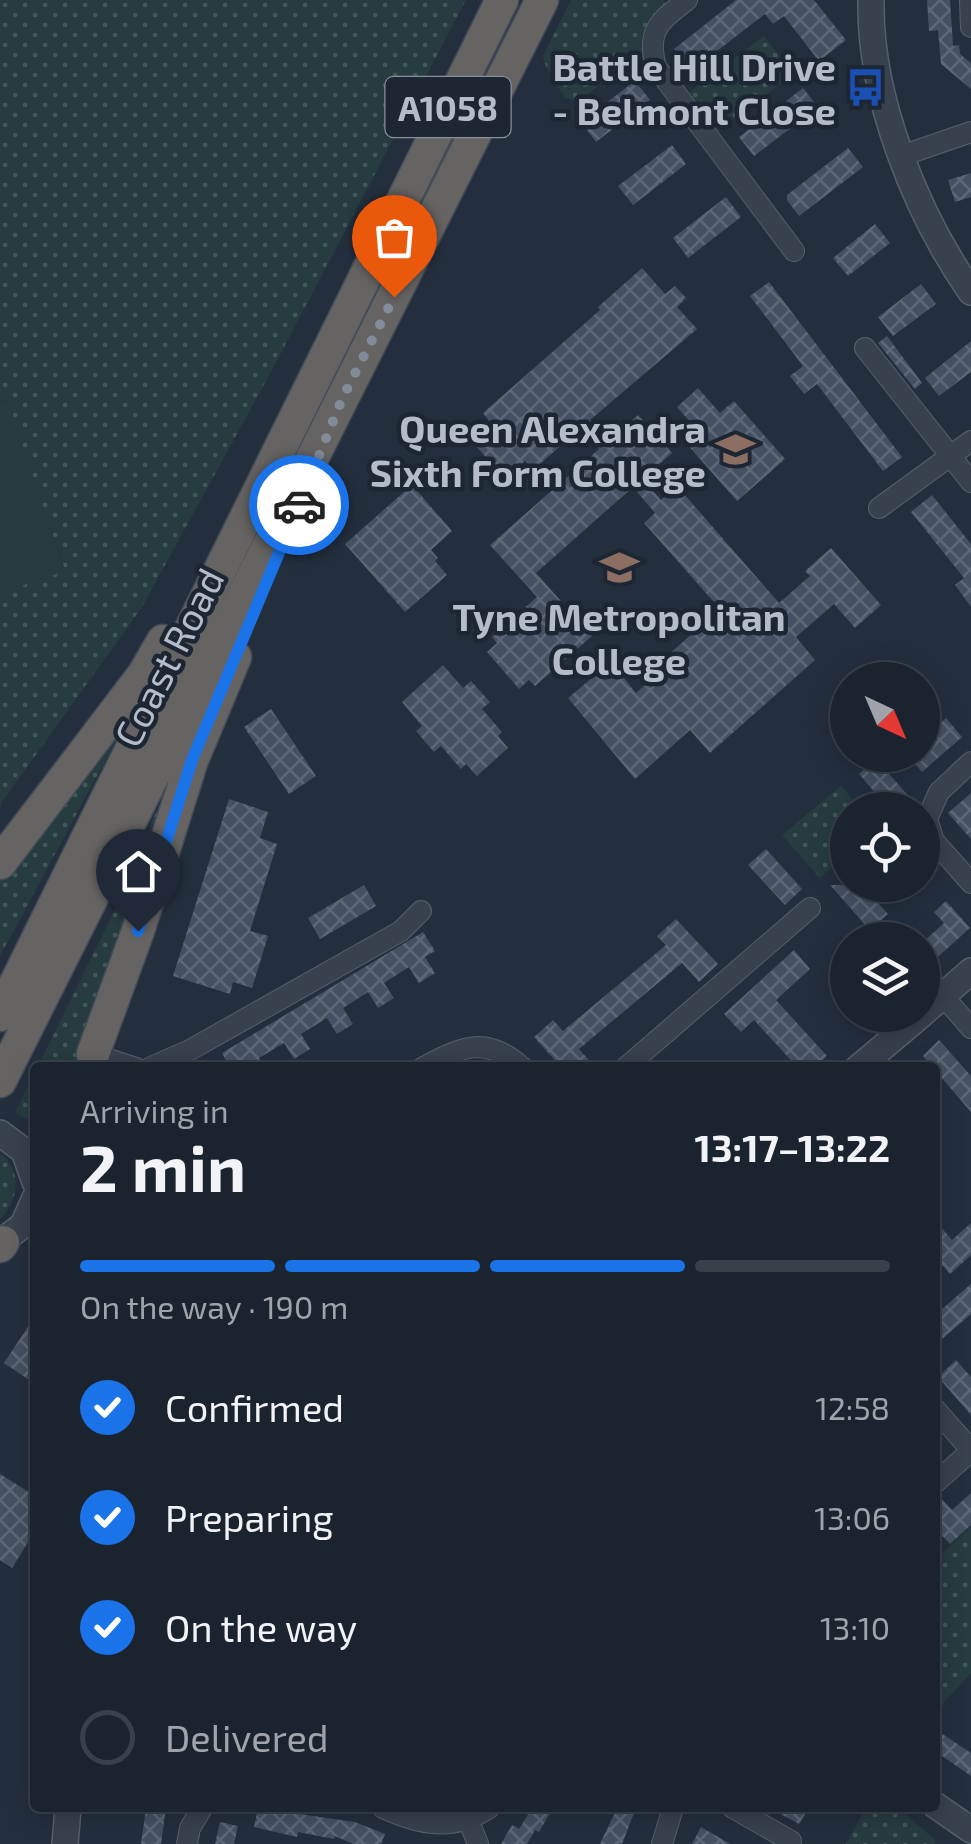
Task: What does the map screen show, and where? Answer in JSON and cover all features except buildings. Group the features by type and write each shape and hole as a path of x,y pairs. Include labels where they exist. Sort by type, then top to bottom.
{"highway":[{"path":"394,214 493,0"},
{"name":"Coast Road","path":"0,1015 502,0"},
{"name":"Coast Road","path":"1,1078 542,0"},
{"path":"0,863 144,674 304,398"},
{"path":"90,1061 138,931 192,760 342,399"}],"street":[{"path":"687,0 664,17 655,30 652,52 656,67 794,250"},
{"path":"871,0 876,66 901,156 929,220 971,292"},
{"path":"970,0 971,27"},
{"path":"901,156 971,132"},
{"path":"865,348 971,482"},
{"path":"878,508 971,440"},
{"path":"971,762 939,792 927,819 934,842 971,883"},
{"path":"632,1062 810,908"},
{"path":"163,1062 400,931 421,911"},
{"path":"971,971 942,996 971,1028"},
{"path":"865,1062 901,1032"},
{"path":"433,1062 471,1046 493,1048 514,1062"},
{"path":"0,1133 29,1148"},
{"path":"11,1240 30,1212"},
{"path":"940,1415 971,1451 940,1479"},
{"path":"940,1808 971,1830"},
{"path":"65,1844 68,1812"},
{"path":"187,1844 190,1828 200,1812"},
{"path":"393,1812 440,1826 481,1812"},
{"path":"662,1844 673,1812"},
{"path":"748,1812 791,1841"},
{"path":"468,1819 478,1844"}],"green space":[{"path":"0,0 466,0 271,372 142,607 2,802 0,811 0,593 65,570 6,400 0,402"},
{"path":"571,0 663,0 666,4 644,51 579,101 565,98 543,56"},
{"path":"764,36 793,74 714,133 686,95"},
{"path":"7,400 65,571 0,593 0,402"},
{"path":"111,732 118,737 0,956 0,879"},
{"path":"170,782 143,880 77,1062 40,1062 146,847 151,823"},
{"path":"830,795 830,869 820,878 782,835"},
{"path":"30,1082 30,1116 26,1119 15,1112"},
{"path":"0,1153 12,1169 16,1186 0,1219"},
{"path":"971,1527 971,1673 940,1710 940,1555"},
{"path":"864,1812 903,1812 936,1841 934,1844 846,1844"}],"way so far":[{"path":"299,505 342,399 394,297"}],"place":[{"name":"Battle Hill Drive - Belmont Close","path":"866,88"},
{"name":"Queen Alexandra Sixth Form College","path":"736,450"},
{"name":"Tyne Metropolitan College","path":"619,567"}],"route":[{"path":"138,931 192,760 299,505"}]}
